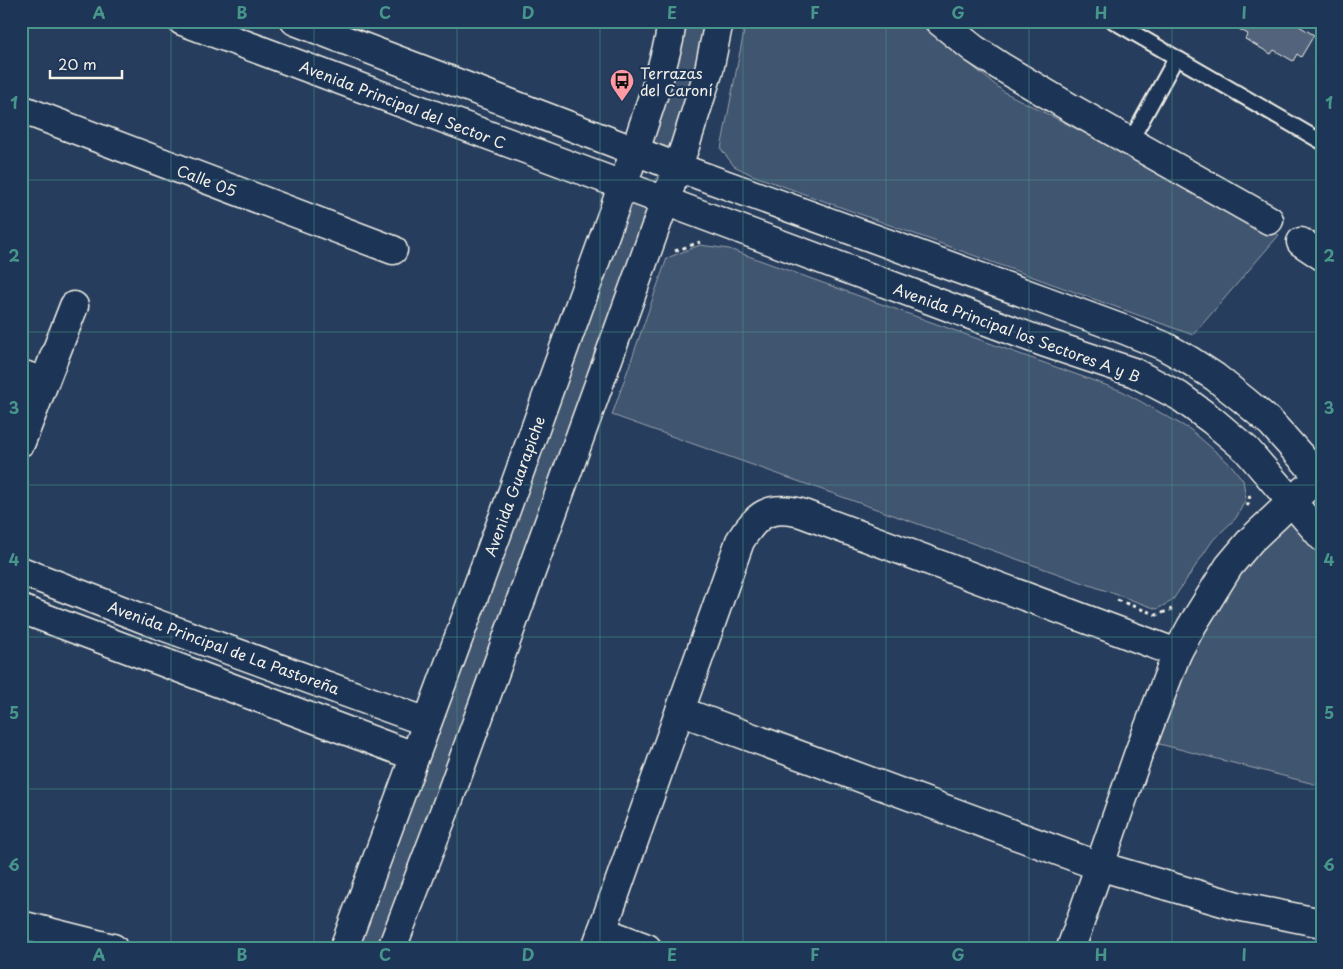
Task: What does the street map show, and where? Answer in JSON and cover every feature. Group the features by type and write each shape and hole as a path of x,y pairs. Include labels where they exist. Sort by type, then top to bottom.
{"street":[{"name":"Avenida Principal del Sector C","path":"182,21 224,29 665,202"},
{"path":"295,21 677,167 1056,304 1164,346 1202,368 1246,401 1271,423 1321,477 1291,501 1229,566 1177,653 1138,755 1070,948"},
{"name":"Avenida Guarapiche","path":"344,948 623,186 660,78 672,21"},
{"path":"392,948 449,799 665,202 709,70 719,21"},
{"path":"939,21 974,49 1000,66 1130,142 1270,220"},
{"name":"Calle 05","path":"21,109 393,250"},
{"name":"Avenida Principal los Sectores A y B","path":"665,202 1151,381 1179,396 1220,426 1247,450 1322,537"},
{"path":"21,442 33,378 74,306"},
{"path":"647,948 599,940 740,541 755,521 774,510 786,509 801,513 1177,653"},
{"name":"Avenida Principal de La Pastoreña","path":"21,572 427,722"},
{"path":"21,609 414,756"},
{"path":"680,711 1099,866 1237,906 1322,924"},
{"path":"21,926 113,948"}],"lane":[{"path":"1113,21 1322,142"},
{"path":"1130,142 1176,58"}],"shaded area":[{"path":"672,21 719,21 677,167 635,151"},
{"path":"746,21 917,21 1004,92 1203,193 1279,235 1193,335 752,175 734,166 721,149"},
{"path":"623,186 665,202 392,948 344,948"},
{"path":"700,245 729,249 1122,391 1191,430 1231,465 1243,480 1246,499 1236,518 1213,540 1172,601 1157,609 612,415 667,258"},
{"path":"1291,501 1322,537 1322,786 1144,740 1177,653"}],"building":[{"path":"1231,21 1302,21 1299,26 1314,35 1301,57 1297,54 1293,61 1274,50 1271,54 1245,39 1248,34 1230,24"},
{"path":"1322,49 1322,76 1316,73 1319,66 1314,63"}],"place":[{"name":"Terrazas del Caroní","path":"622,102"}]}
